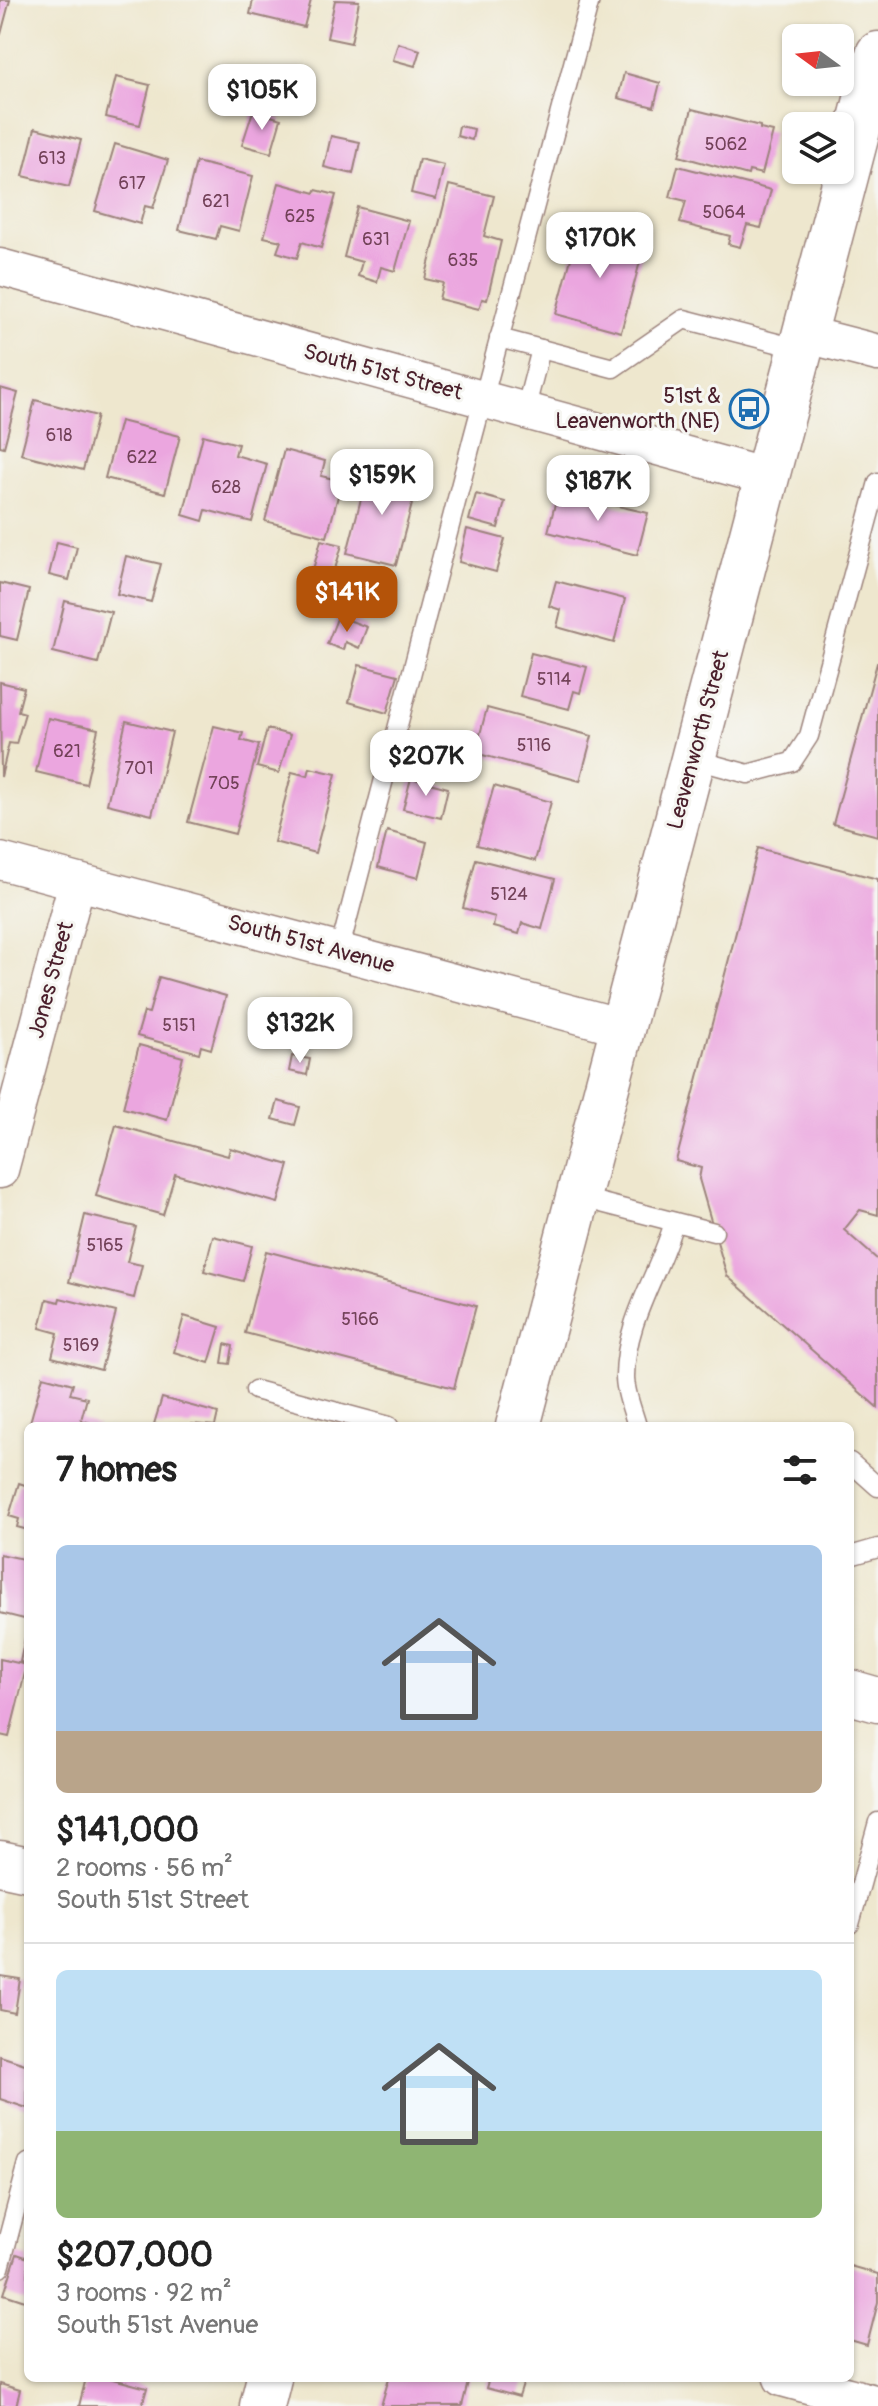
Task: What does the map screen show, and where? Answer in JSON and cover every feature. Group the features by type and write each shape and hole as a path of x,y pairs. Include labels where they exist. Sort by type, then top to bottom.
{"main road":[{"name":"Leavenworth Street","path":"519,1422 878,54"},
{"path":"854,1693 878,1700"},
{"path":"0,1863 24,1868"},
{"path":"262,2406 268,2382"}],"street":[{"name":"South 51st Street","path":"0,267 767,477"},
{"path":"802,342 878,353"},
{"name":"South 51st Avenue","path":"0,861 622,1027"},
{"name":"Jones Street","path":"0,1170 77,882"},
{"path":"797,2382 878,2404"}],"lane":[{"path":"339,952 590,0"},
{"path":"499,338 613,368 684,319 802,342"},
{"path":"525,411 541,349"},
{"path":"693,759 748,774 792,762 809,736 878,482"},
{"path":"578,1197 714,1232"},
{"path":"636,1422 624,1379 631,1329 662,1260 674,1222"},
{"path":"255,1390 374,1422"},
{"path":"854,1466 878,1487"},
{"path":"854,1555 878,1548"},
{"path":"854,1909 878,1822"},
{"path":"0,2268 24,2178"}],"building":[{"path":"0,0 10,0 1,34 0,34"},
{"path":"253,0 311,0 304,27 250,14"},
{"path":"335,0 359,1 351,43 327,38"},
{"path":"398,43 420,50 415,66 393,60"},
{"path":"624,73 660,83 654,107 618,98"},
{"path":"116,77 150,85 140,125 106,117"},
{"path":"692,109 773,132 762,174 749,171 748,175 679,156"},
{"path":"253,111 281,119 271,153 242,145"},
{"path":"459,126 474,129 472,140 457,136"},
{"path":"35,128 81,140 69,187 23,176"},
{"path":"331,136 360,142 353,174 324,167"},
{"path":"115,144 168,160 153,208 145,206 140,224 95,211"},
{"path":"419,159 444,165 436,199 411,193"},
{"path":"196,162 253,176 239,231 220,226 216,239 179,230"},
{"path":"678,166 771,190 761,228 747,225 740,247 728,244 730,236 680,223 686,201 670,197"},
{"path":"279,183 336,195 321,248 302,242 297,258 277,252 281,241 264,237"},
{"path":"449,185 494,196 484,236 501,241 487,300 482,299 479,309 439,299 443,283 425,279"},
{"path":"357,207 409,221 395,271 381,267 377,282 358,276 362,262 344,257"},
{"path":"579,229 644,247 621,332 556,314"},
{"path":"0,388 18,393 4,447 0,446"},
{"path":"35,400 97,416 83,470 21,454"},
{"path":"120,421 180,436 165,493 105,478"},
{"path":"203,435 238,444 235,455 267,464 252,522 206,510 203,521 183,515"},
{"path":"284,450 325,461 321,476 342,481 327,537 265,521"},
{"path":"369,468 418,481 396,565 347,553"},
{"path":"558,492 648,513 637,555 548,532"},
{"path":"476,494 505,502 498,528 469,520"},
{"path":"467,529 505,539 496,572 459,562"},
{"path":"321,540 342,545 331,583 311,577"},
{"path":"57,542 77,547 69,580 49,575"},
{"path":"126,556 161,564 151,602 117,594"},
{"path":"556,581 625,599 614,643 557,627 561,610 549,606"},
{"path":"0,583 29,590 17,640 0,636"},
{"path":"65,601 111,612 98,663 53,652"},
{"path":"338,616 367,627 359,648 345,642 343,650 327,644"},
{"path":"531,653 587,667 580,693 574,691 569,709 520,696"},
{"path":"878,663 878,836 833,824"},
{"path":"359,665 398,675 387,713 349,702"},
{"path":"0,682 24,688 18,711 25,713 16,744 9,743 1,777"},
{"path":"487,708 592,736 580,781 475,753"},
{"path":"48,718 98,729 86,784 36,772"},
{"path":"126,721 172,732 152,815 107,804"},
{"path":"214,726 243,733 241,740 259,745 235,834 188,822"},
{"path":"267,729 290,735 279,773 257,767"},
{"path":"310,768 336,774 315,853 274,842 292,772 308,776"},
{"path":"411,778 448,788 441,818 403,809"},
{"path":"494,786 551,802 535,861 477,845"},
{"path":"387,831 427,842 418,878 378,867"},
{"path":"758,848 878,879 878,1215 860,1210 844,1230 878,1260 878,1408 727,1276 699,1179 701,1168 676,1161"},
{"path":"476,859 555,879 542,929 522,923 519,934 493,927 495,917 463,908"},
{"path":"159,977 226,996 211,1049 201,1046 199,1053 137,1036 144,1012 149,1013"},
{"path":"139,1045 183,1057 167,1120 123,1108"},
{"path":"292,1056 310,1059 307,1075 289,1071"},
{"path":"278,1101 300,1107 295,1125 273,1119"},
{"path":"116,1125 228,1156 230,1148 289,1165 278,1203 175,1174 163,1215 96,1196"},
{"path":"85,1215 136,1227 127,1262 142,1265 134,1298 69,1282"},
{"path":"213,1236 252,1246 243,1281 204,1271"},
{"path":"266,1251 476,1306 454,1388 245,1333"},
{"path":"60,1298 116,1312 101,1370 52,1357 58,1333 40,1328 47,1299 59,1302"},
{"path":"184,1316 220,1327 209,1363 174,1352"},
{"path":"225,1344 233,1346 230,1364 222,1363"},
{"path":"43,1376 73,1384 70,1394 87,1398 81,1420 87,1422 30,1422"},
{"path":"162,1398 218,1413 216,1422 155,1422"},
{"path":"19,1483 24,1485 24,1529 17,1527 19,1519 9,1516"},
{"path":"0,1554 24,1559 24,1619 0,1613"},
{"path":"0,1659 24,1664 24,1677 9,1737 0,1735"},
{"path":"0,1976 20,1979 15,2013 0,2010"},
{"path":"0,2056 24,2064 24,2107 0,2099"},
{"path":"17,2254 24,2257 24,2301 4,2294"},
{"path":"854,2267 878,2274 878,2302 867,2345 854,2341"},
{"path":"85,2382 124,2382 147,2388 142,2406 79,2406"},
{"path":"388,2382 468,2382 462,2406 381,2406"},
{"path":"488,2382 524,2382 519,2397 486,2388"},
{"path":"0,2384 20,2390 16,2406 0,2406"}],"place":[{"name":"51st & Leavenworth (NE)","path":"749,409"}]}
